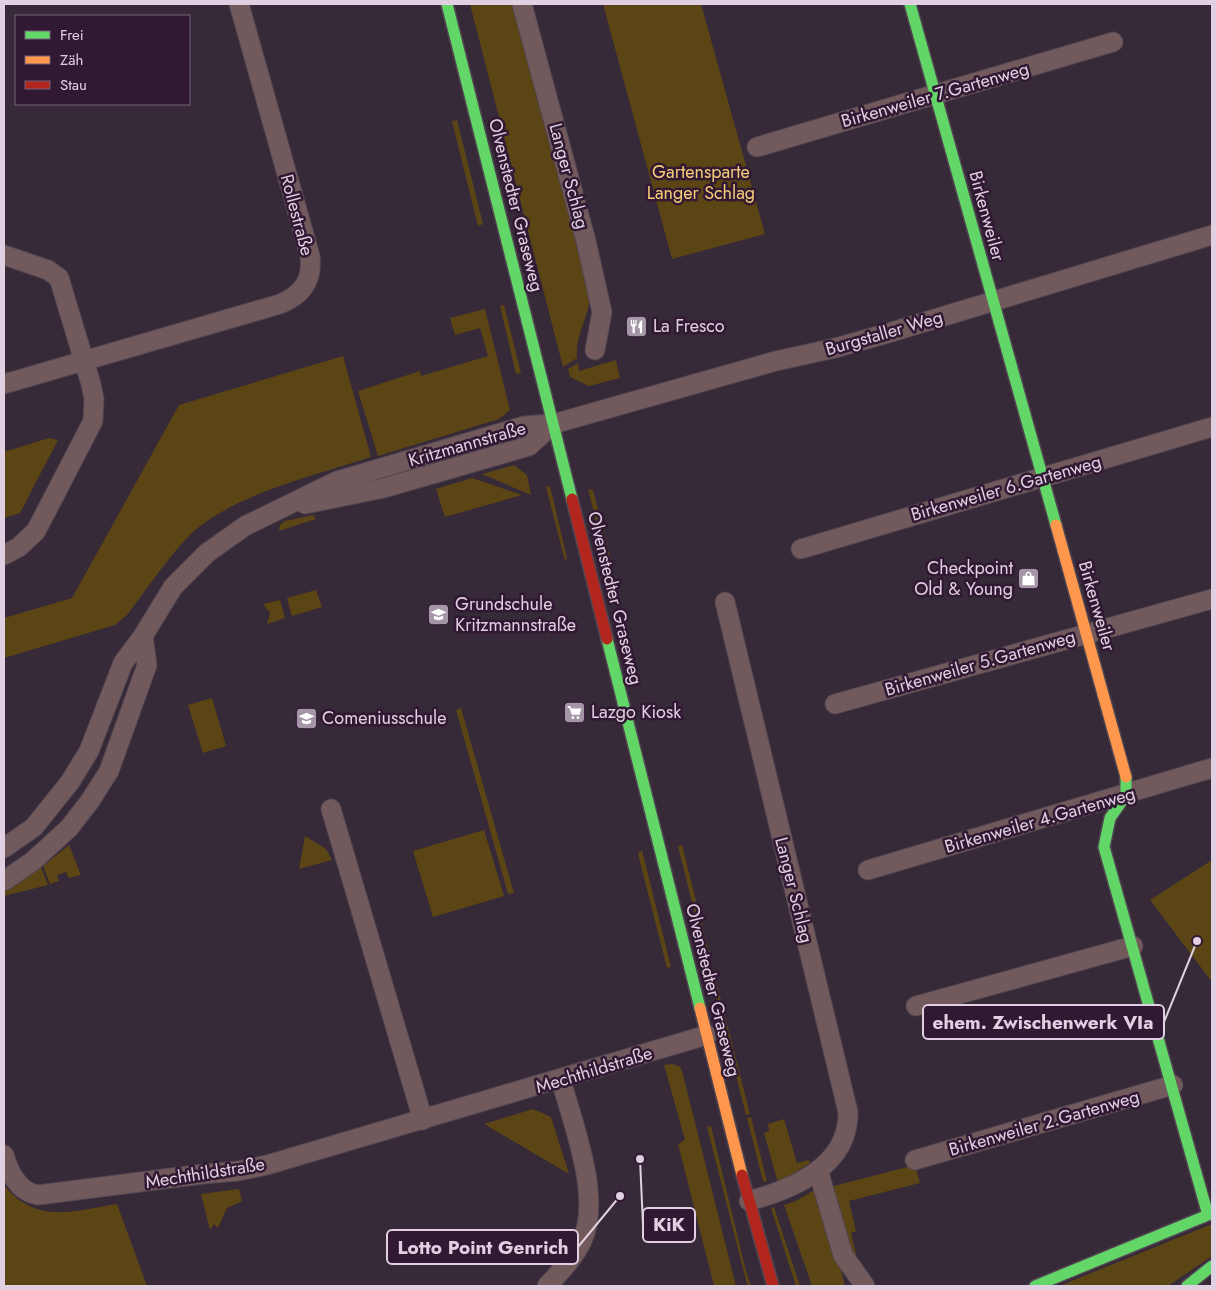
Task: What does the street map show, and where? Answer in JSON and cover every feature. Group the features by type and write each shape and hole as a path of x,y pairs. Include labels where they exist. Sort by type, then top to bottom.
{"main road":[{"name":"Olvenstedter Graseweg","path":"447,4 706,1035 749,1200 774,1286"},
{"name":"Birkenweiler","path":"910,4 1126,775 1126,795"},
{"path":"1035,1286 1208,1215 1173,1085 1104,847 1110,818 1126,795"},
{"path":"1189,1285 1212,1266"},
{"path":"1189,1285 1212,1275"}],"street":[{"name":"Rollestraße","path":"4,384 280,304 300,292 308,279 310,256 239,4"},
{"name":"Langer Schlag","path":"522,4 586,241 602,312 595,350"},
{"name":"Birkenweiler 7.Gartenweg","path":"757,147 1113,42"},
{"name":"Burgstaller Weg","path":"553,424 776,361 876,337 1212,235"},
{"path":"4,255 48,270 59,278 85,361 94,399 90,430 36,531 19,547 4,555"},
{"name":"Kritzmannstraße","path":"4,848 34,827 70,782 89,751 117,674 166,598 194,564 222,541 245,526 337,482 524,426 553,424"},
{"name":"Birkenweiler 6.Gartenweg","path":"801,549 1212,428"},
{"name":"Birkenweiler 5.Gartenweg","path":"835,704 1212,599"},
{"name":"Langer Schlag","path":"725,602 847,1106 847,1123 842,1140 833,1155 818,1170 793,1186 749,1200"},
{"path":"4,881 33,861 69,828 90,802 109,771 147,665 143,636"},
{"name":"Birkenweiler 4.Gartenweg","path":"868,870 1212,768"},
{"path":"330,809 423,1120"},
{"path":"916,1006 1132,946"},
{"name":"Mechthildstraße","path":"4,1155 12,1175 21,1187 30,1194 47,1195 247,1170 561,1080 706,1035"},
{"path":"547,1286 578,1249 585,1234 590,1210 586,1177 561,1080"},
{"name":"Birkenweiler 2.Gartenweg","path":"915,1160 1173,1085"},
{"path":"818,1170 824,1184 843,1256 865,1286"}],"green space":[{"path":"470,4 518,4 589,286 589,304 579,337 577,358 563,367"},
{"name":"Gartensparte Langer Schlag","path":"603,4 701,4 765,234 672,259"},
{"path":"457,120 483,224 478,226 452,121"},
{"path":"504,305 521,373 516,374 500,306"},
{"path":"485,309 510,410 499,419 378,456 358,391 420,371 421,376 488,356 480,328 455,335 450,318"},
{"path":"343,356 371,457 273,489 224,511 203,524 178,548 127,615 115,625 4,658 4,618 72,598 179,405"},
{"path":"616,360 620,378 589,386 570,377 568,369 578,363 579,371"},
{"path":"517,435 518,440 370,483 369,478"},
{"path":"49,438 58,440 20,513 4,518 4,452"},
{"path":"514,465 527,475 531,495 482,474"},
{"path":"472,478 522,495 445,517 436,489"},
{"path":"550,486 567,558 565,561 546,487"},
{"path":"588,489 593,490 612,566 609,571"},
{"path":"313,515 316,519 279,531 280,525 285,521"},
{"path":"316,590 322,607 292,616 287,598"},
{"path":"280,600 285,618 267,624 270,613 263,604"},
{"path":"212,698 226,746 203,753 188,705"},
{"path":"461,708 514,893 508,894 456,710"},
{"path":"484,830 504,896 433,917 413,851"},
{"path":"305,836 326,849 332,860 299,869"},
{"path":"69,845 81,875 69,878 66,872 57,875 59,881 50,884 43,866"},
{"path":"682,845 710,957 706,958 678,846"},
{"path":"642,850 671,967 667,968 638,854"},
{"path":"1212,860 1212,982 1150,900"},
{"path":"41,867 48,885 4,896 4,892"},
{"path":"709,969 713,969 750,1114 746,1115"},
{"path":"672,1064 679,1066 682,1071 736,1286 714,1286 678,1144 685,1140 664,1065"},
{"path":"533,1109 551,1117 569,1174 484,1124"},
{"path":"751,1117 767,1182 763,1181 747,1118"},
{"path":"784,1119 797,1163 809,1160 810,1163 778,1183 764,1133 769,1131 768,1124"},
{"path":"711,1126 751,1286 747,1284 707,1127"},
{"path":"915,1165 920,1183 849,1201 856,1231 851,1233 858,1262 848,1255 830,1187"},
{"path":"4,1185 16,1198 29,1206 42,1210 70,1212 117,1204 147,1286 4,1286"},
{"path":"821,1186 845,1286 812,1286 784,1205 796,1201"},
{"path":"239,1189 242,1201 227,1208 218,1228 214,1224 210,1230 201,1194"},
{"path":"774,1207 800,1286 796,1286 771,1208"},
{"path":"1212,1224 1212,1256 1168,1286 1059,1286"}],"traffic: fast":[{"path":"447,4 572,499"},
{"path":"910,4 1056,525"},
{"path":"607,639 700,1008"},
{"path":"1035,1286 1208,1215 1104,847 1110,818 1126,795 1126,777"},
{"path":"1187,1286 1212,1266"}],"traffic: slow":[{"path":"1056,525 1126,777"},
{"path":"700,1008 742,1175"}],"traffic: jam":[{"path":"572,499 607,639"},
{"path":"742,1175 773,1286"}],"place":[{"name":"La Fresco","path":"637,326"},
{"name":"Checkpoint Old & Young","path":"1029,578"},
{"name":"Grundschule Kritzmannstraße","path":"439,614"},
{"name":"Lazgo Kiosk","path":"575,712"},
{"name":"Comeniusschule","path":"306,718"},
{"name":"ehem. Zwischenwerk VIa","path":"1197,941"},
{"name":"KiK","path":"640,1159"},
{"name":"Lotto Point Genrich","path":"620,1196"}]}
